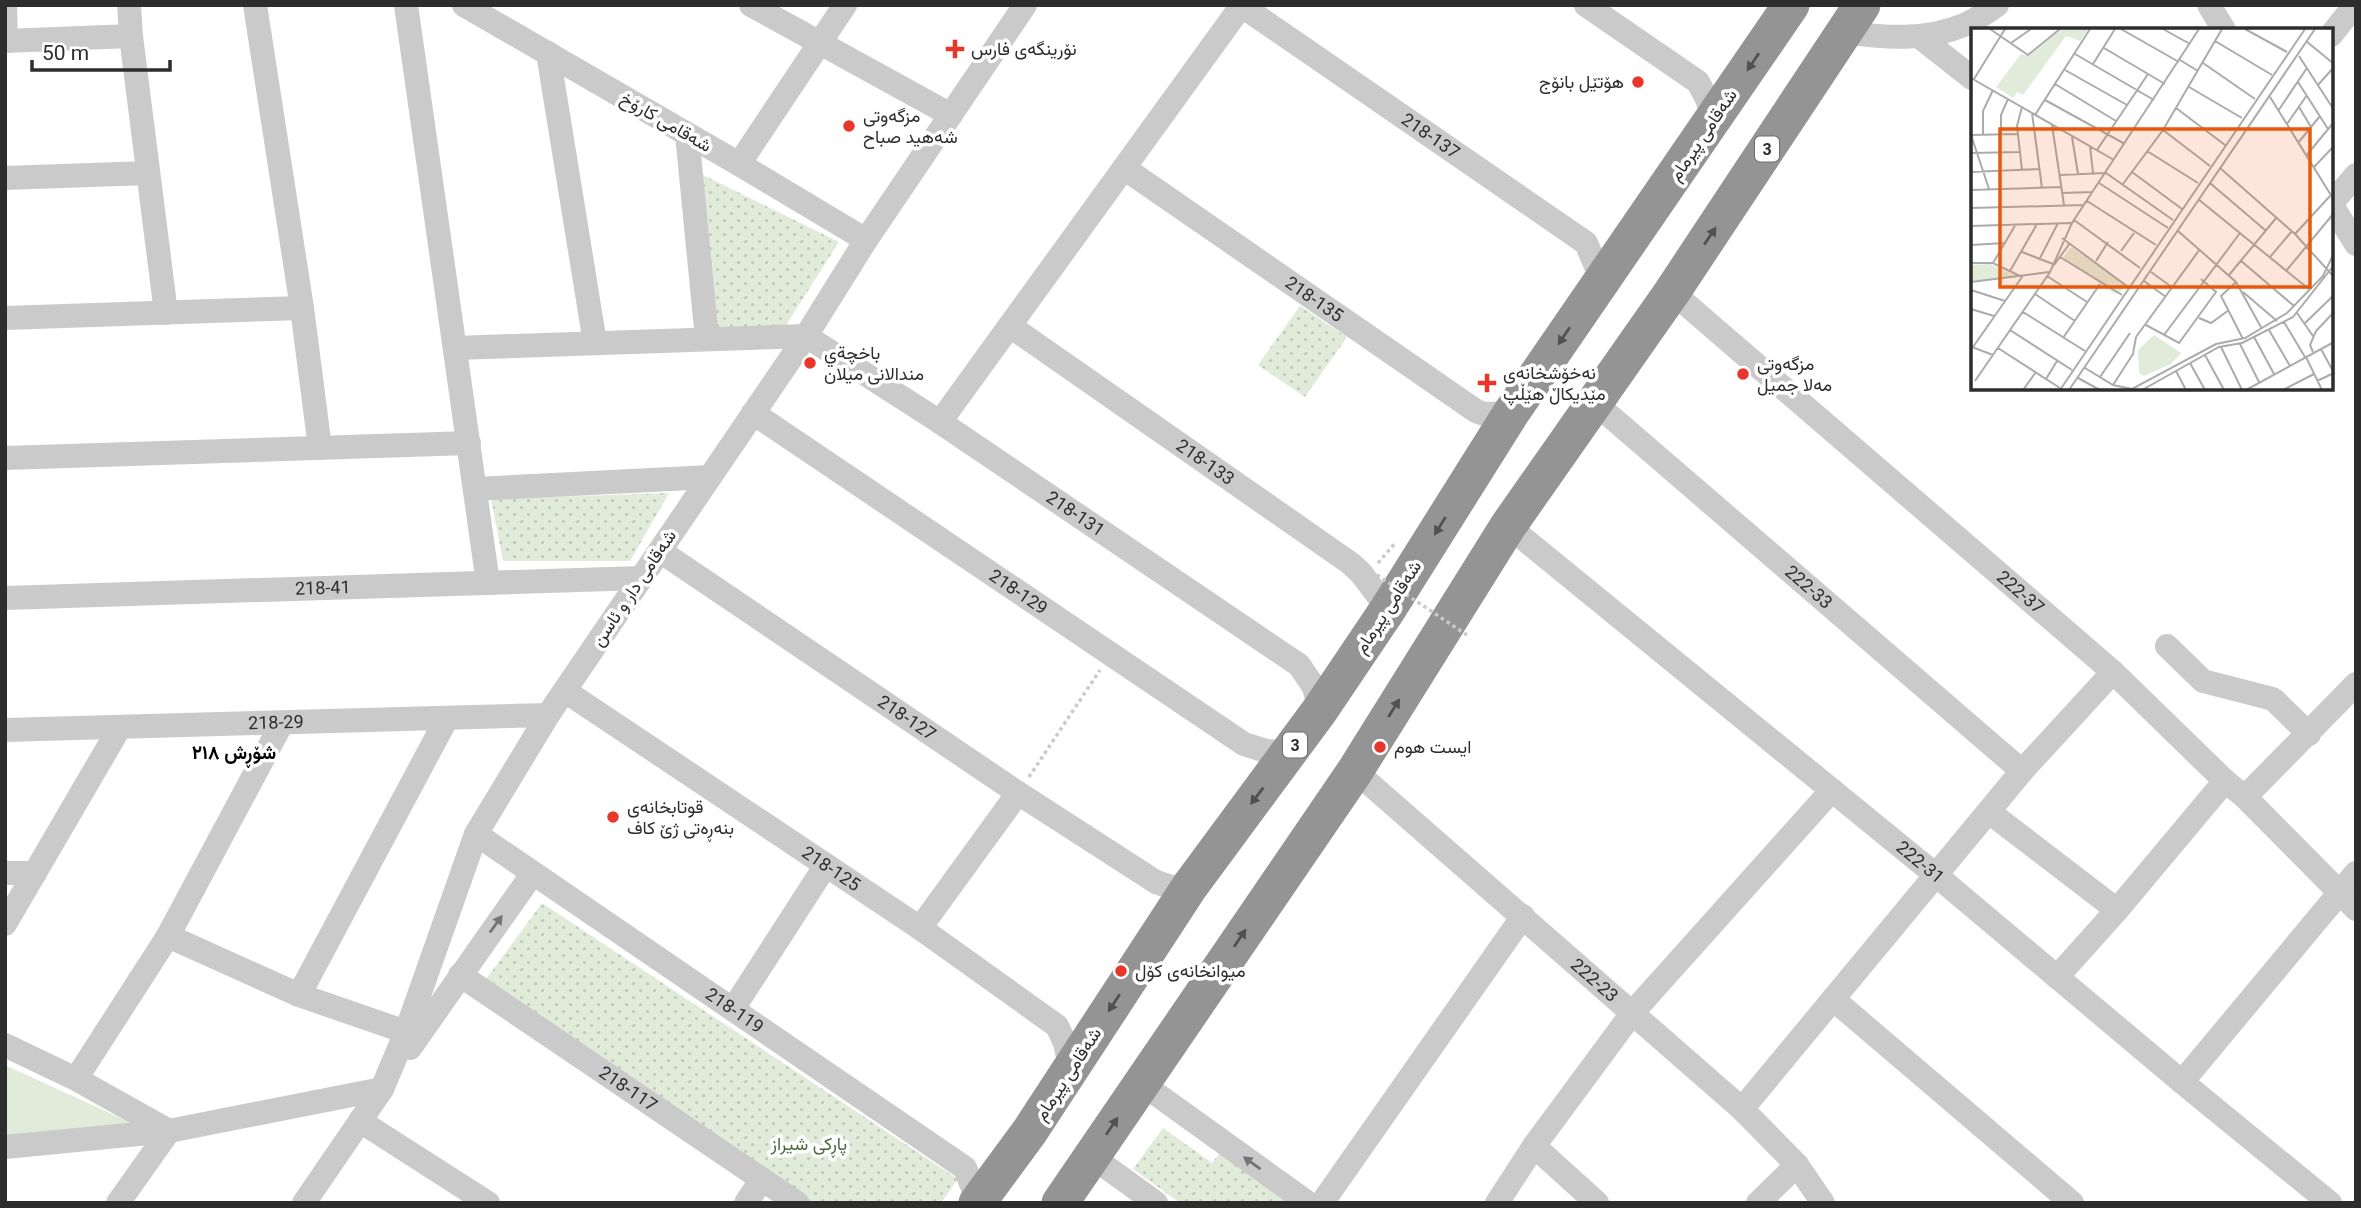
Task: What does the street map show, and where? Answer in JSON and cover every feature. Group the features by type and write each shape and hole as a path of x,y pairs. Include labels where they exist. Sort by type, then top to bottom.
{"highway":[{"name":"شەقامی پیرمام","path":"978,1202 1072,1069 1173,884 1290,752 1320,710 1388,609 1460,493 1497,415 1602,279 1791,5"},
{"name":"3","path":"1060,1203 1355,771 1508,526 1672,292 1853,19"},
{"path":"1497,415 1512,449 1522,460 1536,465 1551,464"},
{"path":"1460,493 1474,490 1488,492 1500,500 1507,512 1508,526"}],"street":[{"path":"5,5 5,41 131,36"},
{"path":"129,5 166,313"},
{"path":"254,5 302,308 320,448"},
{"path":"406,5 488,583"},
{"name":"شەقامی کارۆخ","path":"464,5 866,240"},
{"path":"751,5 951,115"},
{"path":"739,164 845,5"},
{"name":"شەقامی دار و ئاسن","path":"304,1203 382,1089 407,1032 476,834 548,715 806,336 866,240 1025,5"},
{"path":"1586,5 1614,13 1698,82 1714,119"},
{"path":"1853,19 1875,37 1920,37 1963,25 1997,5"},
{"path":"2209,5 2223,28"},
{"path":"2333,32 2355,5"},
{"path":"940,422 1242,6"},
{"name":"218-137","path":"1242,6 1586,243 1602,279"},
{"path":"1920,37 1971,77"},
{"path":"548,54 595,343"},
{"path":"687,134 707,339"},
{"name":"218-135","path":"1124,168 1497,415"},
{"path":"5,178 148,173"},
{"path":"2333,202 2356,175"},
{"path":"2333,207 2356,244"},
{"name":"222-37","path":"1672,292 2113,672 2225,781 2245,797 2348,901"},
{"path":"5,318 302,308"},
{"name":"218-133","path":"1010,326 1350,562 1362,573 1388,609"},
{"path":"455,348 806,336"},
{"name":"218-131","path":"806,336 940,422 1299,664 1314,687 1320,710"},
{"name":"222-33","path":"1595,403 2022,771"},
{"name":"218-129","path":"754,413 1244,744 1266,751 1290,752"},
{"path":"5,458 468,443"},
{"path":"475,489 710,477"},
{"name":"222-31","path":"1508,526 1937,876 2330,1203"},
{"name":"218-127","path":"660,551 1018,793 1173,884"},
{"name":"218-41","path":"5,598 641,578"},
{"path":"2167,646 2203,681 2273,699 2309,734"},
{"path":"1742,1109 2022,771 2113,672"},
{"path":"2245,797 2356,684"},
{"name":"218-125","path":"565,691 920,928 1057,1026 1072,1069"},
{"name":"218-29","path":"5,730 548,715"},
{"path":"299,995 447,718"},
{"path":"76,1079 168,936 282,723"},
{"path":"5,924 121,727"},
{"name":"222-23","path":"1355,771 1742,1109 1797,1165 1823,1203"},
{"path":"2057,977 2225,781"},
{"path":"1497,1203 1534,1146 1633,1012 1832,790"},
{"path":"920,928 1018,793"},
{"path":"1989,812 2117,910"},
{"name":"218-119","path":"476,834 965,1168 978,1202"},
{"path":"733,1009 826,865"},
{"path":"5,873 35,873"},
{"path":"5,1147 169,1131 382,1089 533,873"},
{"path":"2182,1082 2348,901 2356,873"},
{"path":"1322,1203 1523,916"},
{"path":"168,936 299,995 407,1032"},
{"name":"218-117","path":"460,975 797,1203"},
{"path":"1833,999 2072,1203"},
{"path":"5,1045 76,1079 169,1131"},
{"path":"1142,1083 1308,1203"},
{"path":"360,1121 488,1203"},
{"path":"118,1203 169,1131"},
{"path":"1534,1146 1597,1203"},
{"path":"1091,1156 1156,1203"},
{"path":"1758,1203 1797,1165"},
{"path":"746,1203 762,1179"}],"path":[{"path":"1396,541 1371,571 1467,635"},
{"path":"1018,793 1111,653"}],"green space":[{"path":"697,172 839,242 783,330 714,339"},
{"path":"1300,306 1347,337 1305,397 1258,365"},
{"path":"669,493 630,561 503,561 491,499"},
{"name":"پاڕکی شیراز","path":"542,903 958,1179 941,1203 799,1203 484,982"},
{"path":"5,1065 136,1125 5,1138"},
{"path":"1163,1128 1212,1163 1222,1150 1296,1203 1180,1203 1133,1169"}],"place":[{"name":"نۆرینگەی فارس","path":"955,49"},
{"name":"هۆتێل بانۆج","path":"1638,82"},
{"name":"مزگه‌وتی شه‌هید صباح","path":"849,126"},
{"name":"باخچةي مندالانى ميلان","path":"810,363"},
{"name":"مزگەوتی مەلا جمیل","path":"1743,374"},
{"name":"نەخۆشخانەی مێدیکاڵ هێڵپ","path":"1487,383"},
{"name":"ايست هوم","path":"1380,747"},
{"name":"قوتابخانەی بنەڕەتی ژێ کاف","path":"613,817"},
{"name":"میوانخانەی کۆل","path":"1121,971"}],"district":[{"name":"شۆڕش ٢١٨","path":"234,752"}]}
